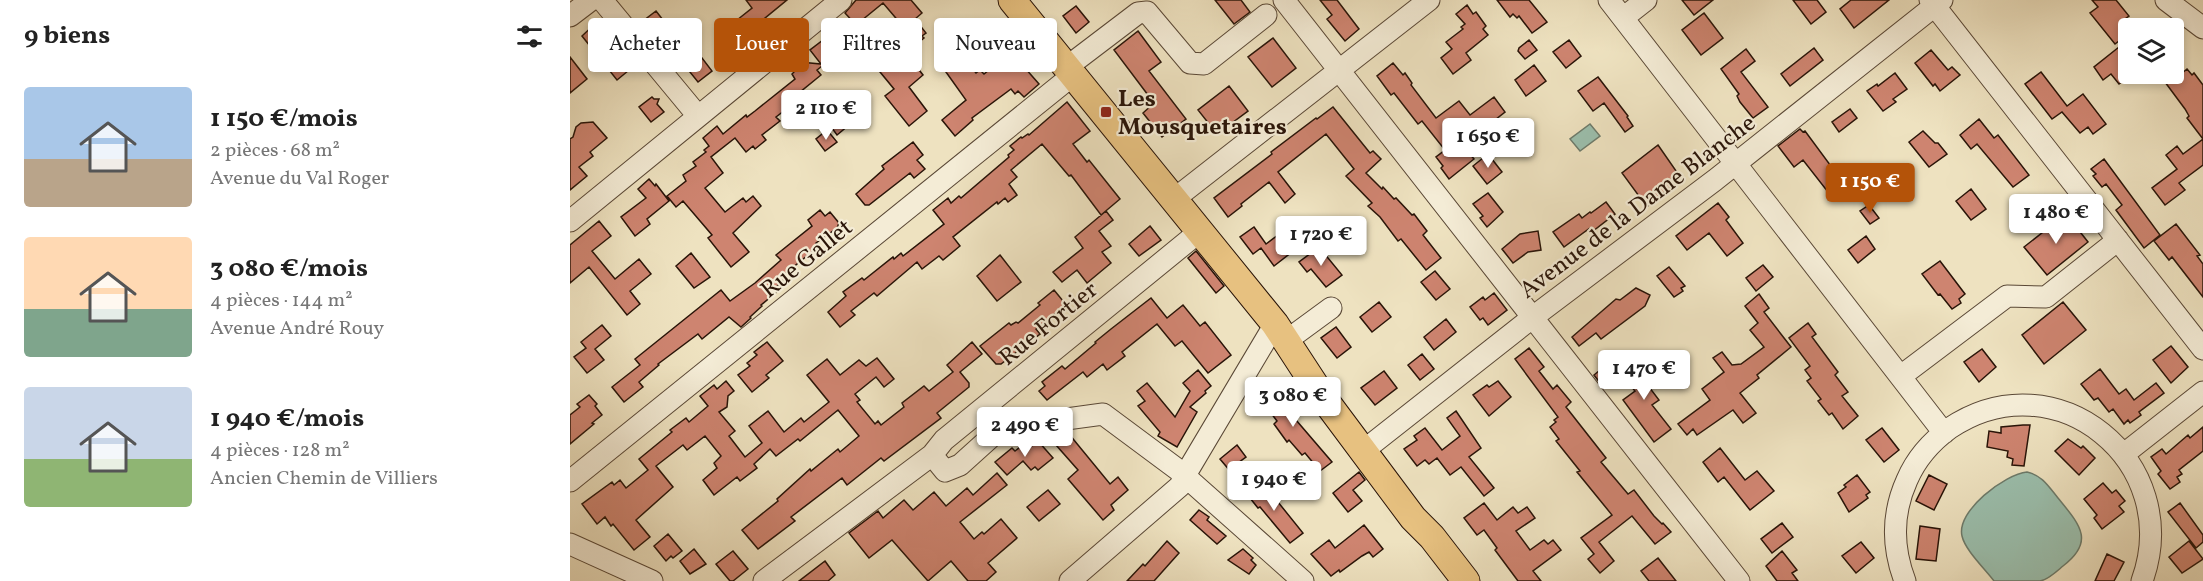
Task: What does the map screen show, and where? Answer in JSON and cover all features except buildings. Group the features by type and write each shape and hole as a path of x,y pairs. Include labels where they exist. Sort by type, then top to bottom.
{"main road":[{"path":"1011,0 1281,333 1322,396 1363,451 1413,518 1432,537 1466,581"}],"street":[{"path":"570,16 591,0"},
{"path":"602,0 698,116"},
{"path":"570,221 841,0"},
{"path":"1284,0 1739,581"},
{"path":"1173,200 1428,0"},
{"path":"1609,0 1944,433"},
{"path":"1623,18 1646,0"},
{"path":"1936,2 2203,349"},
{"name":"Avenue de la Dame Blanche","path":"1363,451 1533,317 1735,163 1936,2"},
{"path":"2171,4 2203,28"},
{"path":"2171,4 2189,27 2203,39"},
{"name":"Rue Gallet","path":"570,481 1138,13 1147,12 1190,63 1204,64 1266,15"},
{"name":"Rue Fortier","path":"764,581 932,455 944,440 1199,232"},
{"path":"1900,376 2007,296 2046,297 2118,240"},
{"path":"1070,581 1180,486 1281,333 1331,308"},
{"path":"2124,454 2203,392"},
{"path":"1905,581 1899,567 1895,542 1896,517 1901,493 1916,464 1926,450 1960,422 1979,413 2019,405 2059,410 2078,417 2111,440 2124,454 2136,472 2149,509 2151,548 2142,581"},
{"path":"932,455 945,471 960,465 1001,428 1102,414 1177,469 1303,581"},
{"path":"570,544 652,581"}],"shaded area":[{"path":"1590,124 1600,136 1580,151 1570,139"},
{"path":"2027,472 2045,482 2078,524 2081,532 2079,548 2063,566 2043,580 1994,581 1967,547 1962,536 1962,526 1974,505 1984,495 2007,479"}],"place":[{"name":"Les Mousquetaires","path":"1106,112"}]}
